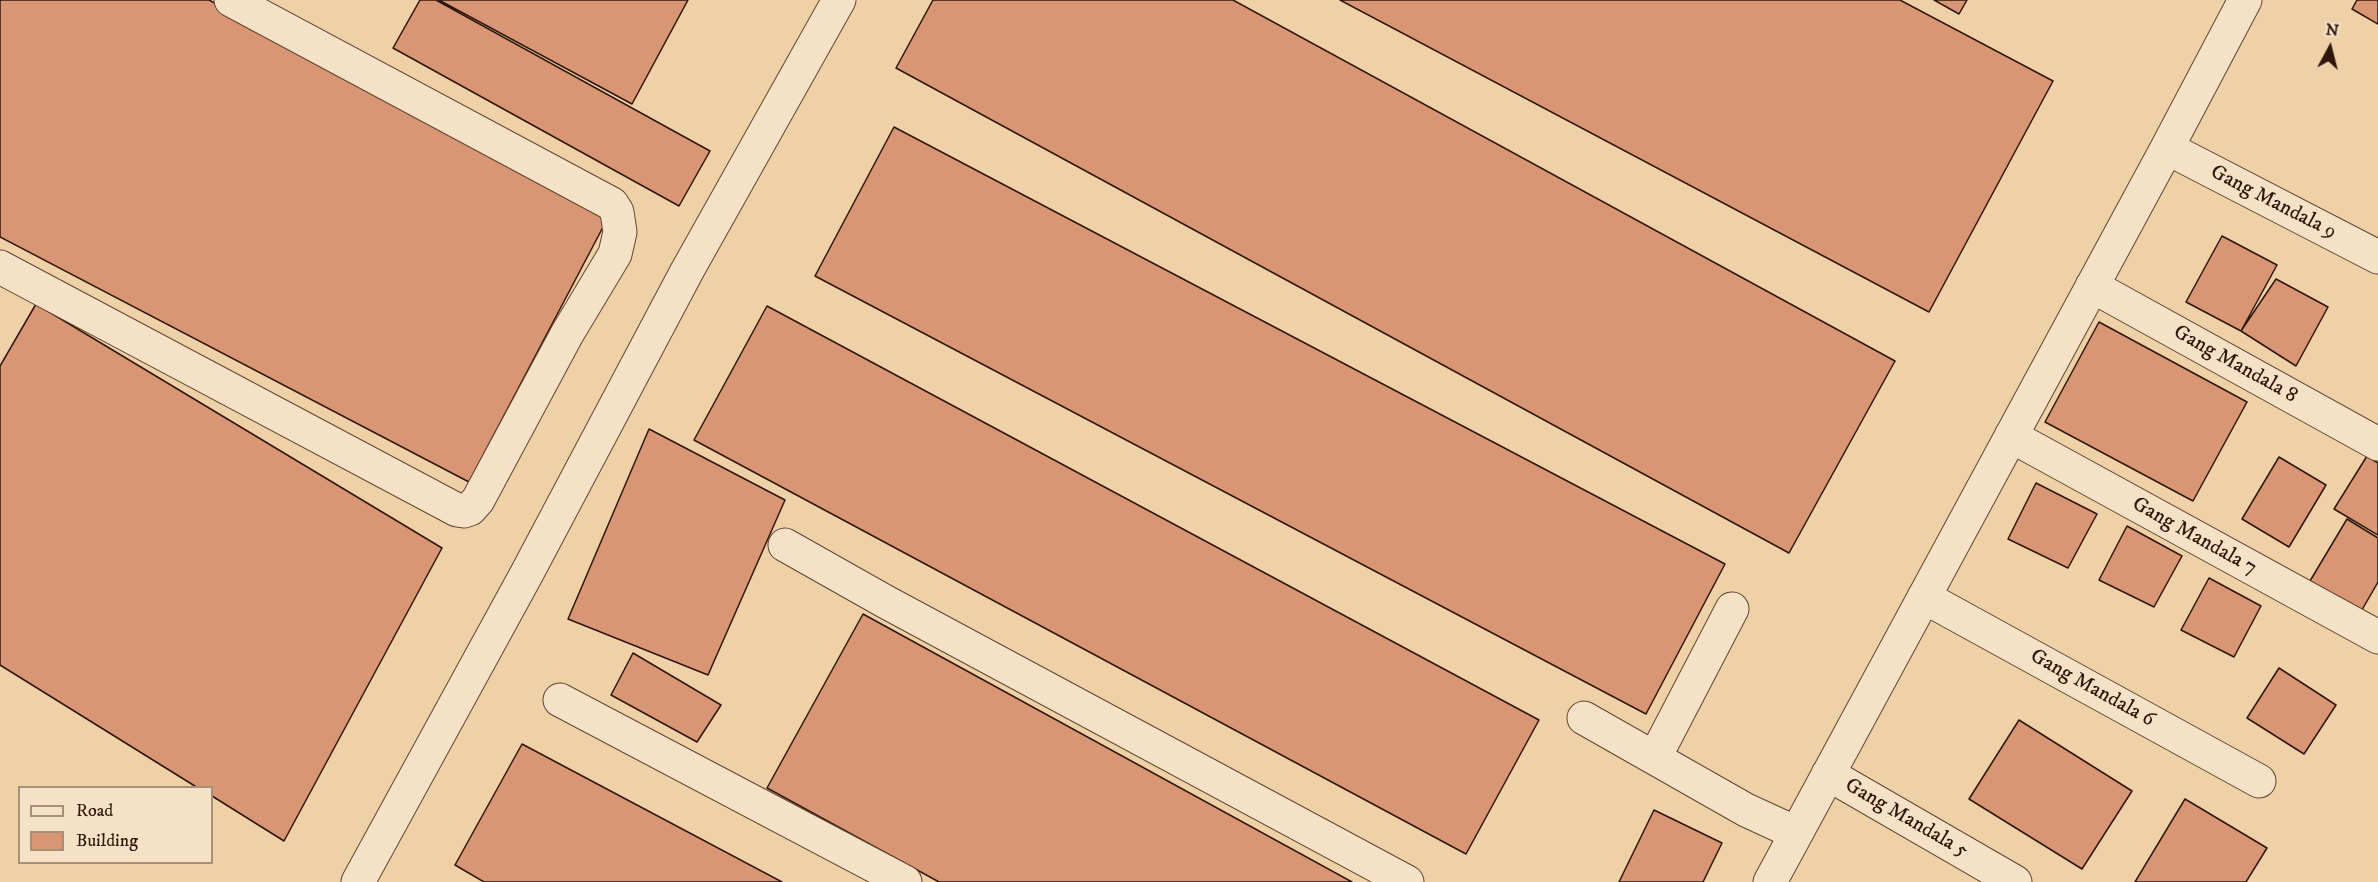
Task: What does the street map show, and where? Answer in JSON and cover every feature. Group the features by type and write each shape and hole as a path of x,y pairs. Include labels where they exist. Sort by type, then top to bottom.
{"street":[{"path":"0,267 457,510 470,508 478,500 567,334 615,254 620,232 617,212 612,204 231,0"},
{"path":"358,882 526,575 687,271 839,0"},
{"path":"1770,882 2245,0"},
{"name":"Gang Mandala 9","path":"2167,148 2378,257"},
{"name":"Gang Mandala 8","path":"2092,286 2378,444"},
{"name":"Gang Mandala 7","path":"2011,436 2378,637"},
{"path":"785,545 886,602 1407,882"},
{"name":"Gang Mandala 6","path":"1924,597 2259,781"},
{"path":"1655,757 1732,609"},
{"path":"560,700 905,882"},
{"path":"1584,718 1746,810 1796,833"},
{"name":"Gang Mandala 5","path":"1828,774 2015,882"}],"building":[{"path":"0,0 209,0 612,210 469,482 0,237"},
{"path":"420,0 436,0 710,151 679,206 393,48"},
{"path":"439,0 688,0 632,104"},
{"path":"933,0 1233,0 1895,361 1789,553 896,68"},
{"path":"1340,0 1900,0 2053,81 1929,312"},
{"path":"1934,0 1967,0 1959,14"},
{"path":"2357,0 2378,0 2378,24 2352,9"},
{"path":"894,127 1725,564 1646,714 815,276"},
{"path":"2222,236 2277,265 2241,331 2186,302"},
{"path":"2276,279 2328,307 2296,366 2241,331"},
{"path":"36,304 442,548 284,841 213,797 213,786 195,786 0,665 0,366"},
{"path":"767,306 1539,720 1466,854 694,440"},
{"path":"2099,322 2247,402 2193,501 2045,422"},
{"path":"649,429 785,500 708,675 568,619"},
{"path":"2367,456 2378,463 2378,535 2334,509"},
{"path":"2279,457 2326,485 2289,547 2242,519"},
{"path":"2036,483 2097,514 2068,568 2008,539"},
{"path":"2347,519 2378,538 2378,582 2359,615 2307,586"},
{"path":"2127,526 2182,556 2154,607 2099,580"},
{"path":"2209,578 2261,606 2234,657 2181,630"},
{"path":"863,614 1352,882 939,882 767,788"},
{"path":"633,653 721,705 697,742 611,695"},
{"path":"2279,668 2336,705 2304,754 2247,718"},
{"path":"2019,720 2132,791 2082,869 1969,799"},
{"path":"522,744 782,882 484,882 455,865"},
{"path":"2185,799 2267,848 2246,882 2135,882"},
{"path":"1654,810 1722,843 1703,882 1619,882"}]}
